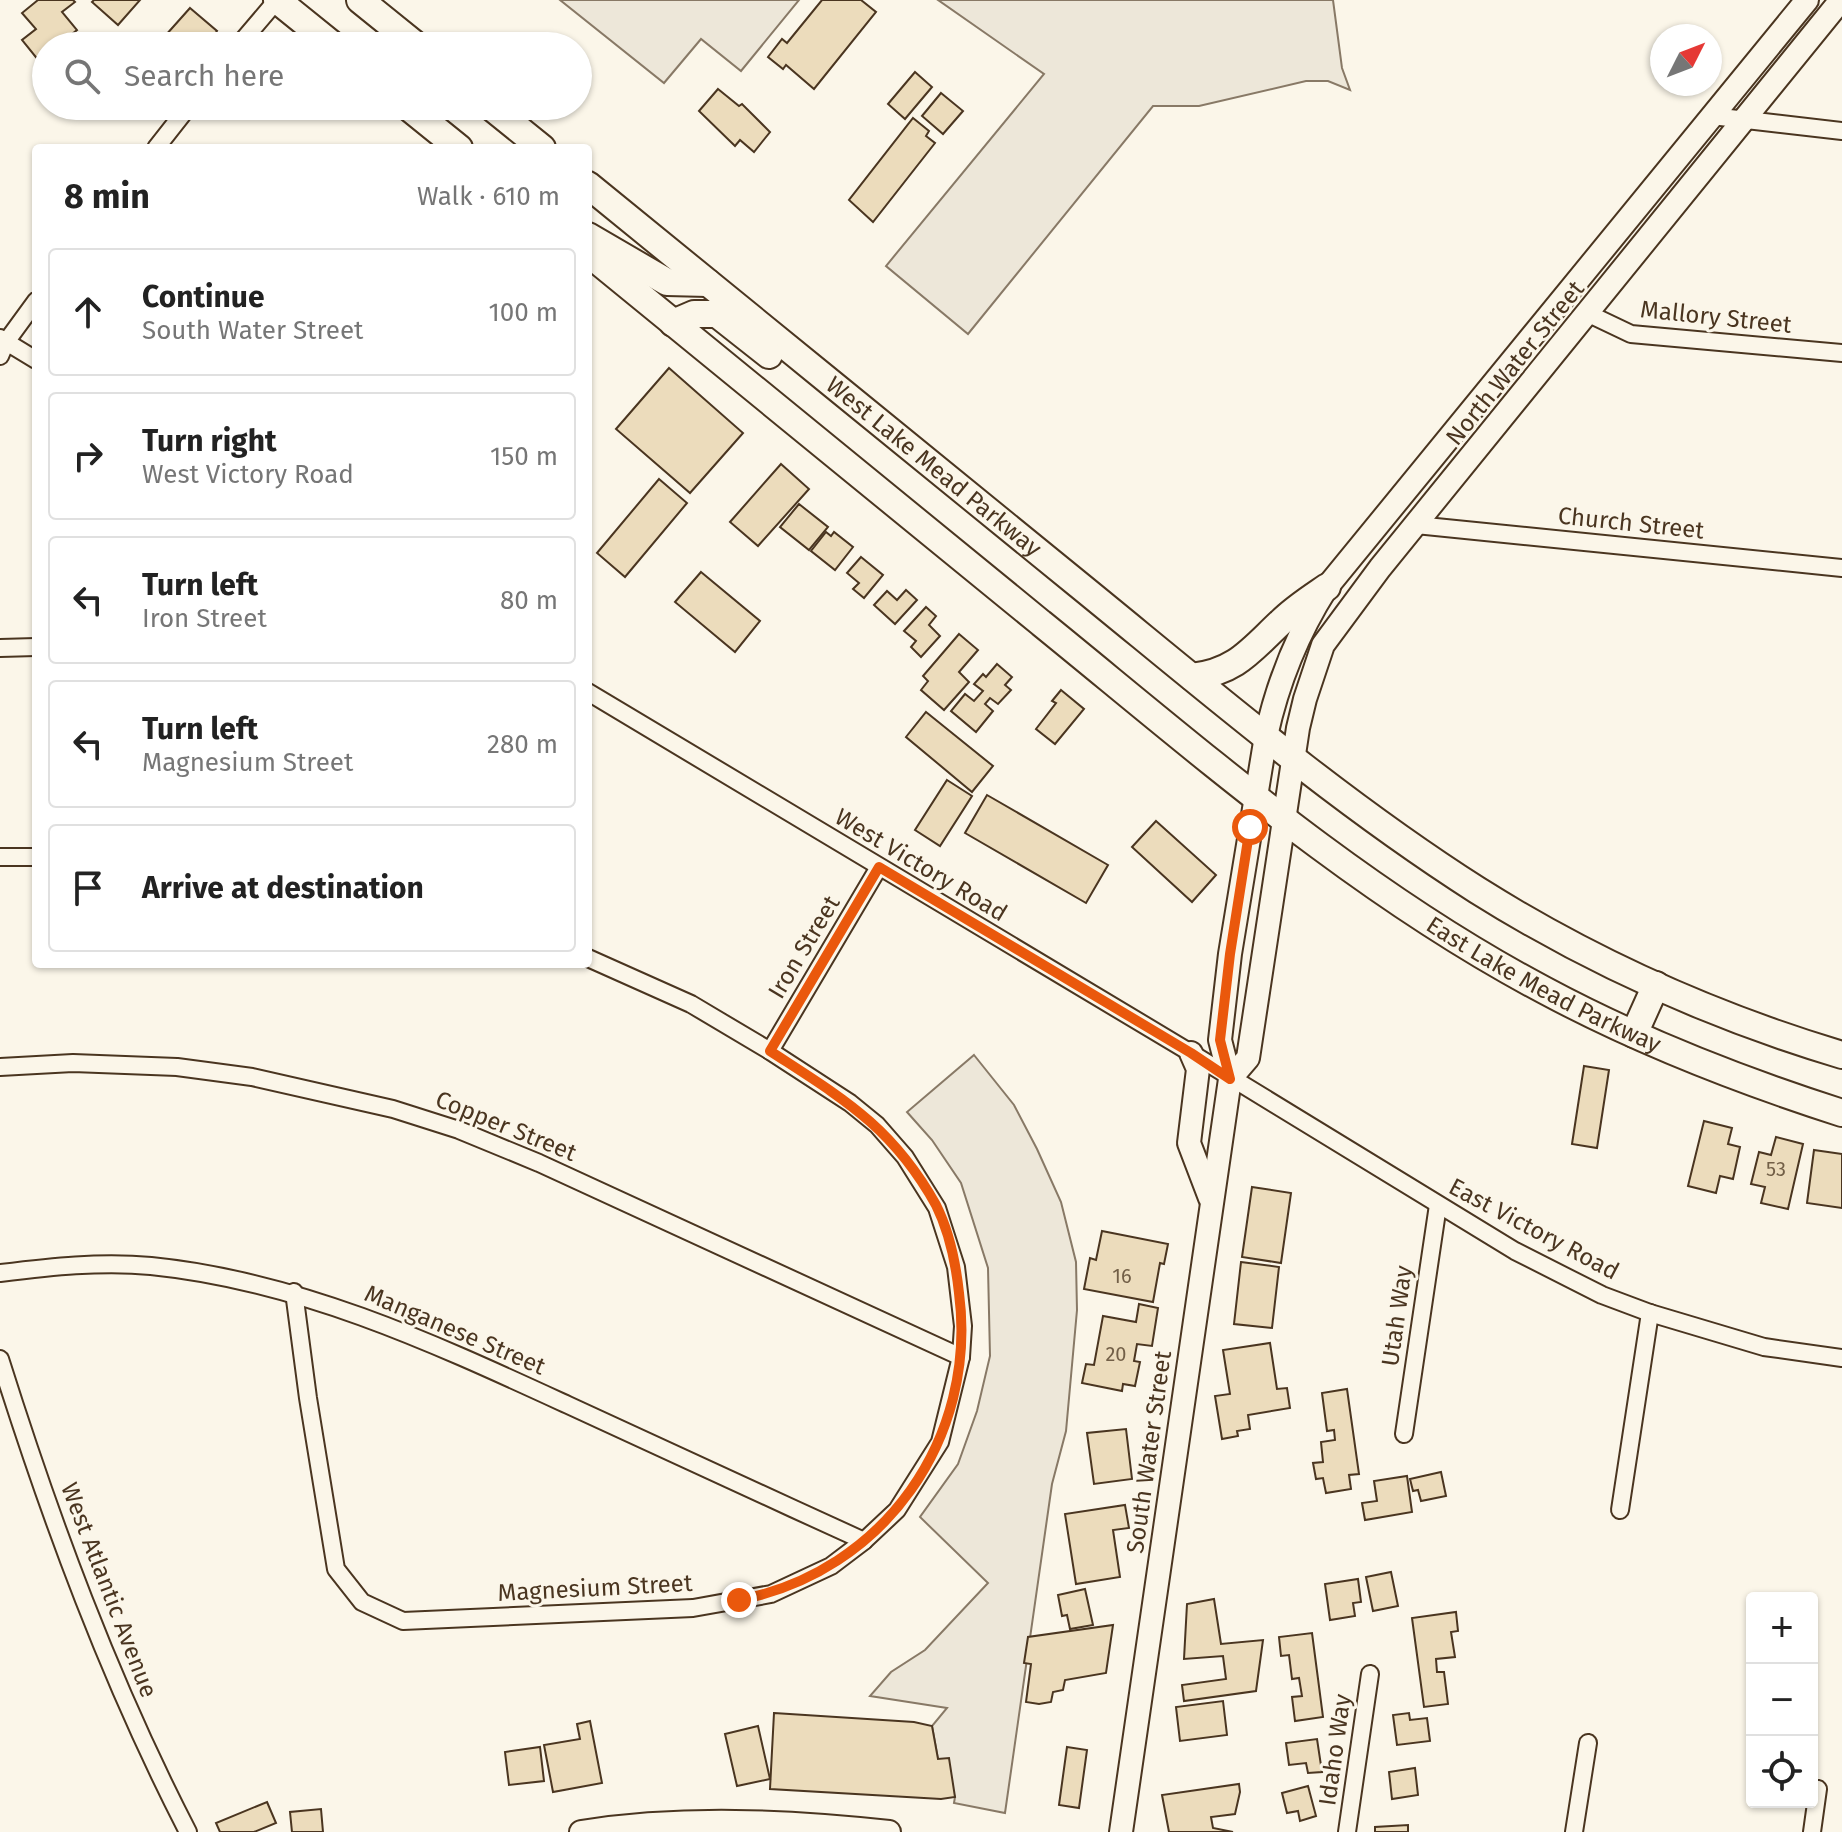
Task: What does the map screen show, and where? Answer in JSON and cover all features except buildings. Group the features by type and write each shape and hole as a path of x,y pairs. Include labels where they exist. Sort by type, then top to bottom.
{"main road":[{"path":"277,0 317,32"},
{"path":"360,0 400,32"},
{"name":"North Water Street","path":"1289,788 1273,702 1294,644 1327,587 1807,0"},
{"name":"North Water Street","path":"1261,765 1280,747 1305,699 1323,645 1348,608 1841,0"},
{"path":"424,120 454,144"},
{"path":"507,120 537,144"},
{"name":"West Lake Mead Parkway","path":"592,188 1280,747"},
{"path":"592,238 667,282 708,283"},
{"path":"592,256 1270,807"},
{"path":"673,323 694,314 717,314 806,384 846,395"},
{"path":"1192,677 1213,674 1233,665 1296,609 1327,587"},
{"name":"East Lake Mead Parkway","path":"1280,747 1378,822 1481,892 1574,945 1656,985 1803,1043 1842,1055"},
{"name":"South Water Street","path":"1230,1079 1248,1058 1270,807 1261,765"},
{"name":"South Water Street","path":"1121,1832 1230,1079 1220,1040 1230,954 1270,807 1289,788"},
{"name":"East Lake Mead Parkway","path":"1270,807 1388,895 1544,990 1634,1034 1754,1084 1842,1113"},
{"path":"1634,1034 1656,985"},
{"path":"1191,1053 1198,1069 1189,1143 1212,1202"},
{"path":"581,1832 686,1821 810,1824 889,1832"}],"street":[{"path":"250,32 277,0"},
{"path":"1712,116 1842,131"},
{"path":"159,144 178,120"},
{"path":"32,306 2,345 32,358"},
{"name":"Mallory Street","path":"1589,314 1631,334 1842,353"},
{"name":"Church Street","path":"1416,525 1842,568"},
{"path":"0,648 32,647"},
{"name":"West Victory Road","path":"592,694 1230,1079"},
{"path":"0,857 32,857"},
{"name":"Iron Street","path":"770,1051 879,867"},
{"name":"Magnesium Street","path":"294,1292 336,1569 362,1602 403,1621 693,1608 771,1594 831,1566 897,1510 940,1442 961,1357 963,1326 956,1267 937,1208 905,1157 877,1125 850,1103 691,1004 592,960"},
{"name":"Copper Street","path":"0,1067 73,1063 177,1067 252,1077 393,1109 459,1130 539,1163 961,1357"},
{"name":"East Victory Road","path":"1230,1079 1515,1251 1602,1295 1650,1313 1764,1347 1842,1358"},
{"name":"Utah Way","path":"1404,1434 1438,1205"},
{"name":"Manganese Street","path":"0,1273 72,1265 149,1266 236,1279 294,1292 432,1342 864,1541"},
{"path":"1620,1510 1650,1313"},
{"name":"West Atlantic Avenue","path":"0,1359 27,1447 103,1648 158,1774 188,1832"},
{"name":"Idaho Way","path":"1347,1832 1370,1674"},
{"path":"1574,1832 1588,1743"},
{"path":"1812,1832 1815,1808"}],"shaded area":[{"path":"560,0 799,0 741,71 701,39 664,83"},
{"path":"938,0 1333,0 1342,68 1350,90 1328,81 1306,81 1199,106 1153,106 968,334 886,266 1044,74"},
{"path":"974,1055 1014,1105 1037,1149 1061,1202 1076,1262 1077,1310 1066,1431 1052,1484 1005,1813 954,1803 955,1797 938,1759 932,1726 947,1708 870,1696 891,1672 925,1650 988,1583 920,1517 958,1464 977,1411 990,1356 988,1268 961,1183 932,1140 907,1112"}],"route":[{"path":"739,1600 771,1594 831,1566 897,1510 940,1442 961,1357 963,1326 956,1267 937,1208 905,1157 877,1125 850,1103 770,1051 879,867 1230,1079 1220,1040 1250,827"}]}
